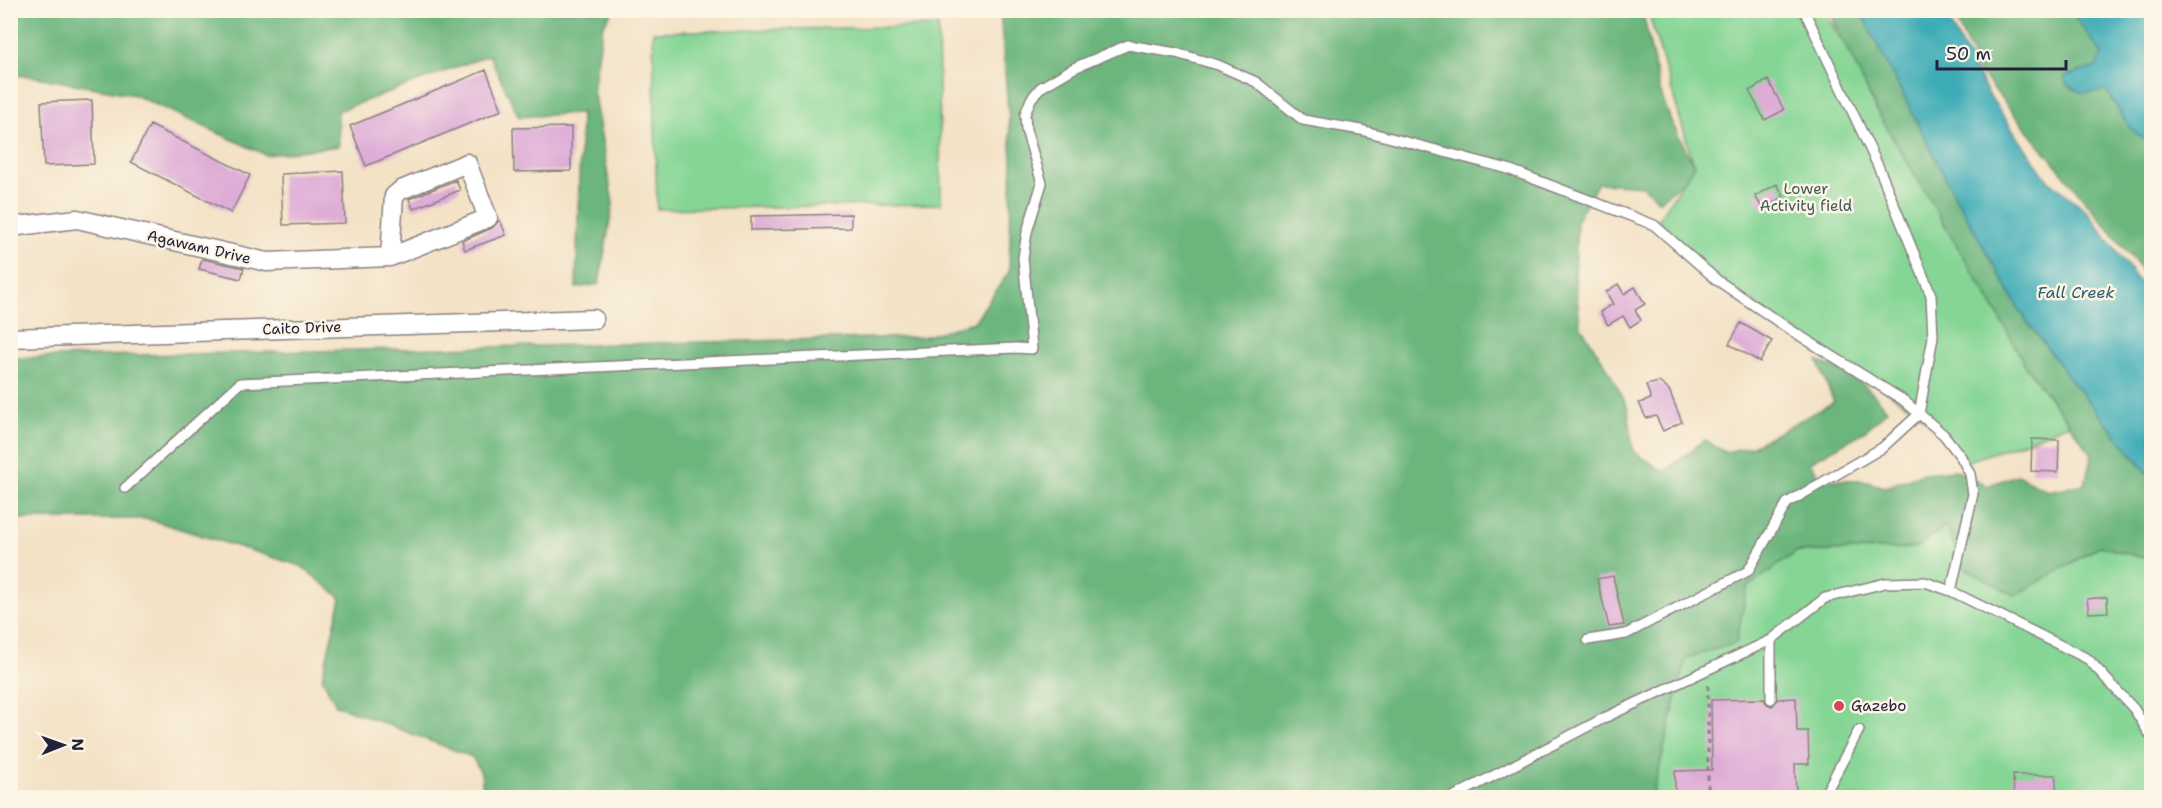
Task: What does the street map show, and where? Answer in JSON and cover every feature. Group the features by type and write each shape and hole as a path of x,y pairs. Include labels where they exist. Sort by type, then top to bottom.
{"street":[{"name":"Agawam Drive","path":"10,227 77,219 267,262 378,259 390,257 488,219 467,163 401,190 394,196 390,257"},
{"name":"Caito Drive","path":"10,338 594,319"}],"lane":[{"path":"1588,640 1626,634 1748,571 1787,503 1882,448 1919,414 1933,337 1931,295 1879,168 1804,10"},
{"path":"125,488 240,383 1032,349 1023,258 1031,214 1041,183 1028,140 1025,114 1031,99 1040,88 1074,68 1128,45 1176,53 1240,74 1256,82 1303,120 1361,130 1508,169 1654,225 1717,280 1789,329 1903,400 1944,435 1961,457 1970,474 1973,494 1951,591"},
{"path":"1451,798 1604,718 1771,640 1825,598 1884,584 1925,582 1951,591 2088,659 2134,709 2151,738"},
{"path":"1771,640 1771,699"},
{"path":"1823,798 1859,730"}],"path":[{"path":"1707,798 1709,669"}],"green space":[{"path":"11,10 613,11 603,25 593,90 613,204 599,284 576,288 581,113 519,117 489,55 338,111 339,146 266,155 135,95 31,76 11,75"},
{"path":"1000,11 1637,11 1644,18 1660,91 1671,121 1694,165 1685,180 1659,201 1643,186 1598,183 1577,220 1575,277 1580,325 1608,369 1628,408 1633,451 1664,472 1704,440 1725,452 1753,446 1834,402 1817,361 1856,379 1872,392 1887,410 1864,432 1810,462 1821,480 1860,480 1885,487 1924,473 1956,470 1987,486 2017,475 2048,491 2085,484 2092,454 2025,365 2000,318 1878,113 1829,11 1860,11 1955,196 2023,316 2074,384 2151,477 2151,560 2099,546 2015,596 1963,567 1946,526 1915,548 1796,552 1747,588 1736,643 1686,658 1652,797 484,797 481,773 472,757 336,705 322,678 341,598 301,566 148,519 11,519 10,358 923,337 974,322 1009,272 1012,158"},
{"name":"Lower Activity field","path":"1648,11 1823,11 1990,270 2046,340 2093,414 1969,461 1916,411 1715,278 1658,220 1694,165"},
{"path":"1952,11 2151,11 2151,286 2138,265 1979,71"},
{"path":"938,26 941,204 657,209 653,32"},
{"path":"1947,526 1963,567 2064,568 2099,546 2151,560 2151,797 1652,798 1686,658 1736,643 1747,588 1796,552 1915,548"}],"water":[{"name":"Fall Creek","path":"1860,11 1943,11 1989,95 2046,178 2086,210 2151,298 2151,477 2074,384 2023,316 1955,196"},
{"path":"2071,11 2151,11 2151,151 2146,141 2130,128 2107,91 2082,93 2066,84 2065,76 2096,67 2102,54"}],"building":[{"path":"486,70 502,110 366,166 350,126"},
{"path":"1768,80 1784,110 1765,120 1749,91"},
{"path":"92,100 94,164 44,166 41,102"},
{"path":"150,125 250,175 231,213 131,162"},
{"path":"571,127 571,171 514,172 513,128"},
{"path":"343,171 345,223 283,225 281,174"},
{"path":"456,180 460,190 413,209 409,199"},
{"path":"1777,184 1784,197 1763,209 1755,196"},
{"path":"851,214 851,228 751,230 751,216"},
{"path":"500,220 506,235 465,250 462,241 492,228"},
{"path":"202,259 244,268 241,279 199,269"},
{"path":"1618,284 1624,294 1635,287 1645,304 1635,310 1641,320 1630,327 1623,316 1608,325 1600,312 1613,304 1606,292"},
{"path":"1741,323 1772,341 1760,362 1729,344"},
{"path":"1659,382 1669,390 1682,422 1663,431 1656,416 1646,418 1639,403 1651,399 1646,385"},
{"path":"2032,439 2059,440 2058,472 2031,471"},
{"path":"1613,576 1624,625 1609,627 1597,579"},
{"path":"2107,597 2108,612 2089,613 2087,599"},
{"path":"1796,698 1797,731 1808,731 1809,764 1795,764 1796,798 1675,798 1675,771 1712,770 1711,700 1764,699 1772,706 1778,699"},
{"path":"2013,775 2056,775 2056,798 2014,798"}],"place":[{"name":"Gazebo","path":"1839,706"}]}
